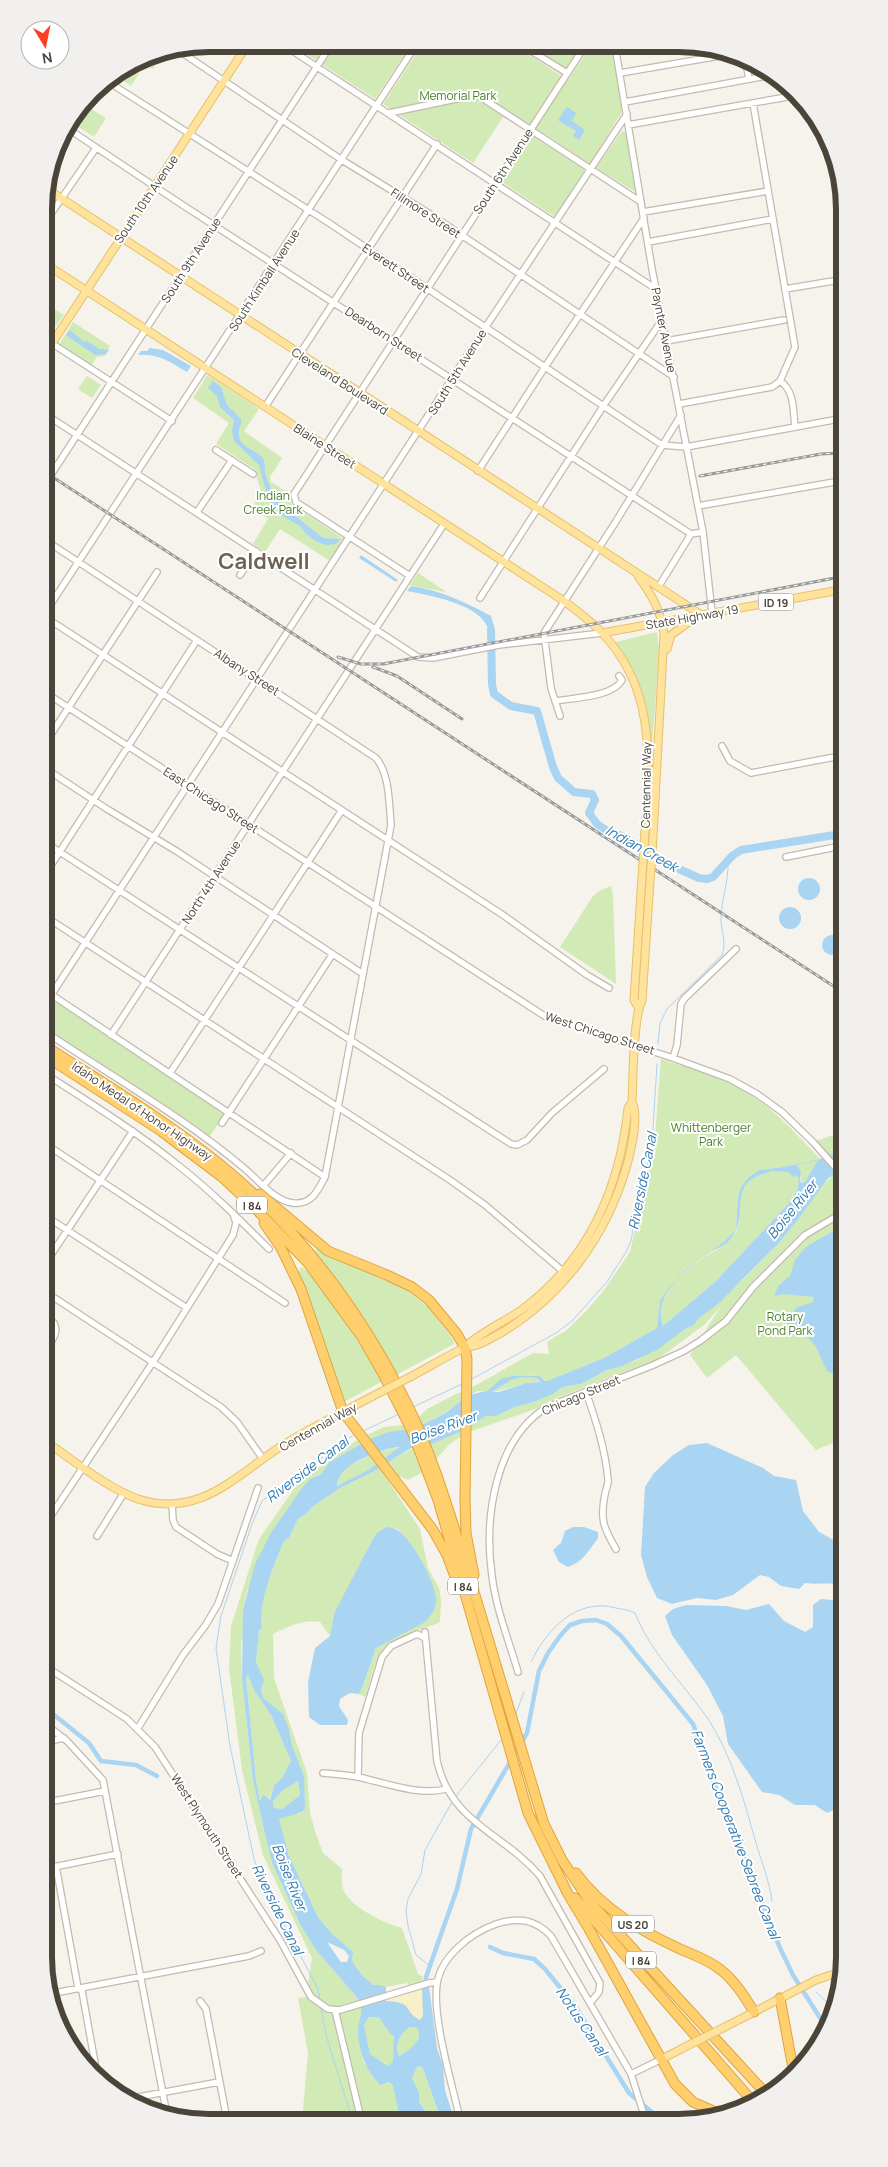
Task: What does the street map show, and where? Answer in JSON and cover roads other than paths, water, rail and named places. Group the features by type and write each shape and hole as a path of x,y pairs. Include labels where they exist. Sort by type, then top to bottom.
{"highway":[{"name":"Idaho Medal of Honor Highway","path":"53,1051 155,1117 223,1167 295,1237 345,1300 388,1367 432,1473"},
{"name":"I 84","path":"53,1061 161,1131 222,1177 255,1208 308,1263 340,1305 362,1337 404,1407"},
{"path":"223,1167 240,1178 328,1251 412,1287 429,1300 457,1334 465,1348 467,1368 466,1533 484,1624"},
{"path":"255,1208 281,1248 301,1289 343,1412 350,1424 433,1530 447,1555 482,1653"},
{"name":"I 84","path":"432,1473 484,1624 538,1807 544,1824 562,1860 590,1902 763,2090"},
{"name":"I 84","path":"432,1473 528,1813 562,1882 750,2098"},
{"name":"US 20","path":"538,1807 554,1838 577,1875 589,1889 618,1914 636,1926 704,1959 720,1969 737,1986 754,2012"},
{"name":"US 20","path":"562,1882 662,2059"},
{"path":"780,1998 792,2066"},
{"path":"662,2059 675,2084 684,2095 712,2110"}],"main road":[{"name":"South 10th Avenue","path":"53,341 243,52"},
{"name":"Cleveland Boulevard","path":"54,194 537,510 658,586 699,616"},
{"name":"Blaine Street","path":"53,269 564,601 602,633"},
{"name":"Centennial Way","path":"52,1446 124,1493 149,1502 187,1503 212,1494 262,1459 303,1434 465,1348 475,1338 496,1327 528,1305 566,1274 596,1225 607,1201 622,1155 628,1108 632,1102 638,1007 642,1001 664,642 662,623 654,599 635,572"},
{"name":"State Highway 19","path":"602,633 836,591"},
{"path":"658,727 663,716 669,639 674,632 699,616"},
{"name":"Centennial Way","path":"602,633 614,648 633,682 645,718 649,749 642,892 634,1000 638,1007"},
{"path":"662,2059 816,1980 834,1974"}],"street":[{"path":"294,52 656,289"},
{"name":"South 9th Avenue","path":"53,472 327,52"},
{"name":"South Kimball Avenue","path":"53,603 412,52"},
{"path":"533,52 567,73"},
{"name":"South 6th Avenue","path":"350,537 296,502 294,494 580,52"},
{"name":"Paynter Avenue","path":"616,52 656,289 703,532 712,613"},
{"name":"Fillmore Street","path":"185,55 674,377"},
{"path":"620,73 713,57"},
{"path":"747,69 749,79"},
{"path":"624,102 762,77"},
{"name":"Everett Street","path":"114,85 368,249 662,445 686,447 836,420"},
{"path":"389,113 475,95 531,129 641,202"},
{"path":"628,124 788,97"},
{"path":"679,404 772,387 780,381 795,347 753,103"},
{"name":"South 5th Avenue","path":"53,988 188,786 385,485 520,274 627,114"},
{"name":"Dearborn Street","path":"73,132 154,187 394,340 691,534"},
{"path":"266,407 437,144"},
{"path":"53,210 96,148"},
{"path":"478,471 644,215 768,191"},
{"path":"648,242 773,219"},
{"path":"785,289 836,281"},
{"path":"480,598 604,405 662,320"},
{"path":"666,341 784,320"},
{"path":"53,345 172,421"},
{"path":"780,381 786,385 792,399 795,427"},
{"path":"560,716 551,688 544,633 681,415"},
{"path":"53,419 418,657 432,658 500,645 602,633"},
{"path":"216,450 254,474"},
{"path":"197,512 232,460"},
{"path":"698,506 836,482"},
{"name":"North 4th Avenue","path":"111,1034 444,524"},
{"path":"658,586 691,534 703,532"},
{"path":"350,537 410,576"},
{"name":"Albany Street","path":"53,545 318,718 380,762 385,778 391,825 325,1176"},
{"path":"240,575 256,551"},
{"path":"53,732 156,572"},
{"path":"53,620 610,988"},
{"path":"53,862 197,640"},
{"path":"555,701 603,693 618,687 622,680 619,676"},
{"name":"East Chicago Street","path":"53,698 375,907"},
{"path":"722,746 730,761 751,772 836,757"},
{"path":"53,773 363,974"},
{"path":"170,1073 342,810"},
{"path":"786,857 836,847"},
{"path":"53,848 511,1144 517,1145 527,1140 552,1113 604,1069"},
{"name":"West Chicago Street","path":"375,907 546,1017 673,1058 730,1079 757,1094 782,1112 814,1142 835,1168"},
{"path":"53,921 473,1196 566,1274"},
{"path":"673,1058 677,1045 681,1004 684,998 736,949"},
{"path":"222,1123 332,955"},
{"path":"53,995 325,1176 314,1196 299,1203 280,1199 202,1135 53,1037"},
{"path":"52,1079 133,1131 179,1165 234,1213 269,1249"},
{"path":"52,1253 133,1131"},
{"path":"52,1149 285,1303"},
{"path":"264,1185 291,1153"},
{"path":"52,1514 153,1362 233,1235 236,1223 234,1213"},
{"name":"Chicago Street","path":"518,1672 492,1578 489,1535 496,1486 509,1446 528,1421 547,1407 651,1366 684,1351 700,1341 726,1321 753,1287 805,1235 835,1217"},
{"path":"52,1221 187,1308"},
{"path":"52,1296 229,1414 262,1459"},
{"path":"52,1322 55,1325 56,1336 52,1341"},
{"path":"586,1392 602,1438 609,1482 602,1511 602,1523 604,1531 616,1549"},
{"path":"138,1728 183,1655 218,1604 258,1488"},
{"path":"97,1536 124,1493"},
{"path":"172,1504 173,1520 176,1527 217,1554 232,1561"},
{"path":"358,1777 359,1733 382,1657 391,1646 417,1634 425,1635 437,1761 446,1789 453,1801 471,1818 528,1861 540,1876 600,1983 599,1992 590,2003"},
{"name":"West Plymouth Street","path":"52,1671 117,1712 138,1728 164,1758 280,1940 311,1997 320,2005 335,2010"},
{"path":"52,1730 64,1738 103,1780 165,2108"},
{"path":"52,1740 64,1738"},
{"path":"323,1773 358,1777 409,1788 446,1789"},
{"path":"52,1801 105,1791"},
{"path":"52,1867 118,1854"},
{"path":"56,1866 78,1988 82,1992 95,2065"},
{"path":"459,2114 437,2011 438,1982 453,1954 468,1940 496,1925 512,1920 523,1920 539,1926 551,1936 631,2074 644,2114"},
{"path":"57,1992 249,1956 261,1951"},
{"path":"360,2114 335,2010 438,1982"},
{"path":"200,2001 206,2009 226,2114"},
{"path":"631,2074 662,2059"},
{"path":"138,2097 219,2082"}],"water":[{"path":"567,107 576,113 572,121 585,130 579,140 573,136 576,131 558,120"},
{"path":"70,330 84,342 87,341 99,349 109,350 106,354 95,355 66,335"},
{"path":"150,348 163,350 191,366 187,372 158,357 138,355 141,351 147,351"},
{"path":"213,381 221,387 227,405 241,419 239,435 241,441 263,459 268,481 279,503 323,538 340,539 336,544 327,545 317,542 306,534 300,526 277,513 268,498 259,465 234,441 232,431 234,420 220,407 217,396 208,388"},
{"path":"361,555 398,580 396,582 359,558"},
{"path":"411,586 432,590 452,597 491,616 494,626 494,639 489,639 486,624 472,611 450,601 407,591"},
{"path":"809,878 819,885 820,889 813,899 809,900 799,893 798,889 805,879"},
{"path":"790,907 800,914 801,918 794,928 790,929 780,922 779,918 786,908"},
{"path":"832,935 836,936 836,954 832,955 825,952 822,945 825,938"},
{"name":"Boise River","path":"835,1152 835,1175 828,1178 778,1244 719,1303 699,1318 694,1325 685,1329 657,1350 620,1367 607,1370 581,1384 563,1387 553,1394 515,1407 496,1416 486,1416 462,1431 431,1444 411,1448 369,1474 340,1488 298,1519 289,1538 284,1541 272,1572 262,1607 262,1628 259,1630 256,1662 264,1680 261,1689 263,1698 283,1714 304,1776 305,1809 279,1819 289,1856 318,1917 331,1933 353,1952 352,1961 361,1974 373,1985 386,1987 386,2001 405,2005 420,2020 423,2016 422,1988 429,1986 437,2048 443,2066 445,2090 452,2114 439,2114 422,2066 417,2067 412,2078 419,2093 419,2101 427,2114 399,2114 393,2086 389,2082 380,2085 367,2067 362,2054 358,2032 361,2009 360,2001 316,1950 301,1926 272,1863 253,1780 242,1679 243,1610 255,1564 272,1531 302,1488 310,1479 321,1474 330,1462 368,1440 389,1432 424,1424 446,1413 473,1394 487,1391 501,1379 513,1376 540,1376 544,1381 547,1381 604,1358 657,1328 660,1301 685,1270 698,1261 682,1275 667,1293 662,1304 663,1326 715,1282 793,1199 798,1188 799,1179 796,1175 793,1177 788,1172 774,1171 758,1176 748,1183 743,1191 736,1231 727,1243 701,1258 725,1241 736,1229 738,1197 741,1187 749,1177 759,1170 820,1159","holes":["818,1160 805,1182 801,1183 801,1172 797,1165","522,1377 537,1378 541,1382 526,1383 499,1392 492,1392 511,1380","400,1447 368,1470 337,1486 339,1478 352,1464 383,1450","248,1675 254,1690 271,1715 291,1761 282,1778 274,1785 270,1800 263,1795 260,1801 256,1780 246,1678","298,1781 300,1795 282,1809 274,1808 273,1801 282,1791","327,1942 344,1950 349,1956 347,1962 341,1962","369,2017 378,2017 394,2037 393,2061 388,2066 370,2054 364,2025","409,2027 417,2028 419,2037 414,2045 399,2056 397,2044"]},
{"path":"835,1230 835,1374 828,1372 814,1344 810,1340 805,1336 787,1334 785,1328 796,1308 813,1302 814,1297 784,1294 774,1296 779,1285 790,1276 795,1260 806,1247"},
{"path":"707,1443 763,1468 774,1476 796,1480 803,1511 819,1532 835,1541 835,1584 805,1583 799,1589 781,1586 769,1577 760,1575 733,1595 716,1600 697,1598 672,1604 657,1598 647,1577 641,1555 645,1487 654,1473 673,1455 689,1445"},
{"path":"386,1527 396,1529 403,1535 423,1562 435,1594 435,1607 425,1622 376,1648 361,1691 358,1694 350,1693 340,1699 339,1706 348,1720 347,1725 320,1725 309,1717 308,1682 315,1648 330,1636 334,1614 354,1575 376,1534"},
{"path":"573,1527 584,1527 598,1532 598,1538 582,1559 568,1567 559,1562 553,1550 561,1543 565,1531"},
{"path":"821,1599 835,1600 835,1809 827,1813 815,1805 795,1805 779,1795 762,1792 728,1744 723,1716 707,1685 672,1635 665,1616 673,1609 686,1605 726,1606 746,1610 769,1604 784,1621 805,1632 813,1627 813,1605"}],"waterway":[{"name":"Indian Creek","path":"491,630 492,684 494,694 511,706 537,711 558,778 574,792 592,794 595,800 589,813 597,824 606,830 622,836 670,865 699,878 707,879 713,877 732,856 741,850 836,835"},
{"name":"Riverside Canal","path":"658,1044 660,1023 667,1009 722,955 724,946 721,912 728,861"},
{"name":"Riverside Canal","path":"470,1380 556,1333 572,1321 607,1282 626,1252 631,1241 638,1200 652,1145 657,1064"},
{"name":"Riverside Canal","path":"413,1407 462,1384"},
{"name":"Riverside Canal","path":"361,1432 399,1414"},
{"name":"Riverside Canal","path":"320,2001 318,1989 265,1888 254,1859 230,1746 216,1648 221,1616 252,1524 262,1501 355,1434"},
{"path":"531,1662 537,1650 554,1628 576,1612 588,1607 602,1606 635,1613 659,1656 701,1709 718,1736 742,1796 772,1901"},
{"name":"Farmers Cooperative Sebree Canal","path":"425,1986 426,1977 457,1889 471,1829 527,1733 539,1671 548,1653 570,1625 582,1621 596,1620 607,1624 621,1636 693,1724 720,1799 780,1948 793,1975 822,2021"},
{"path":"515,1716 524,1692"},
{"name":"Notus Canal","path":"52,1713 89,1743 101,1761 136,1765 157,1776"},
{"path":"456,1796 502,1739"},
{"path":"430,1966 416,1955 408,1926 406,1910 408,1899 421,1874 425,1850 452,1802"},
{"name":"Notus Canal","path":"490,1947 503,1953 534,1959 545,1969 575,2006 629,2093 654,2114"},
{"path":"816,1992 828,2003"},
{"name":"Riverside Canal","path":"321,2007 326,2035 350,2114"}],"railway":[{"path":"700,476 821,454 836,453"},
{"path":"53,477 836,987"},
{"path":"338,657 361,664 383,664 836,578"},
{"path":"373,667 397,676 462,719"}],"district":[{"name":"Caldwell","path":"264,561"}],"park label":[{"name":"Memorial Park","path":"458,95"},
{"name":"Indian Creek Park","path":"273,502"},
{"name":"Whittenberger Park","path":"711,1134"},
{"name":"Rotary Pond Park","path":"785,1323"}]}
